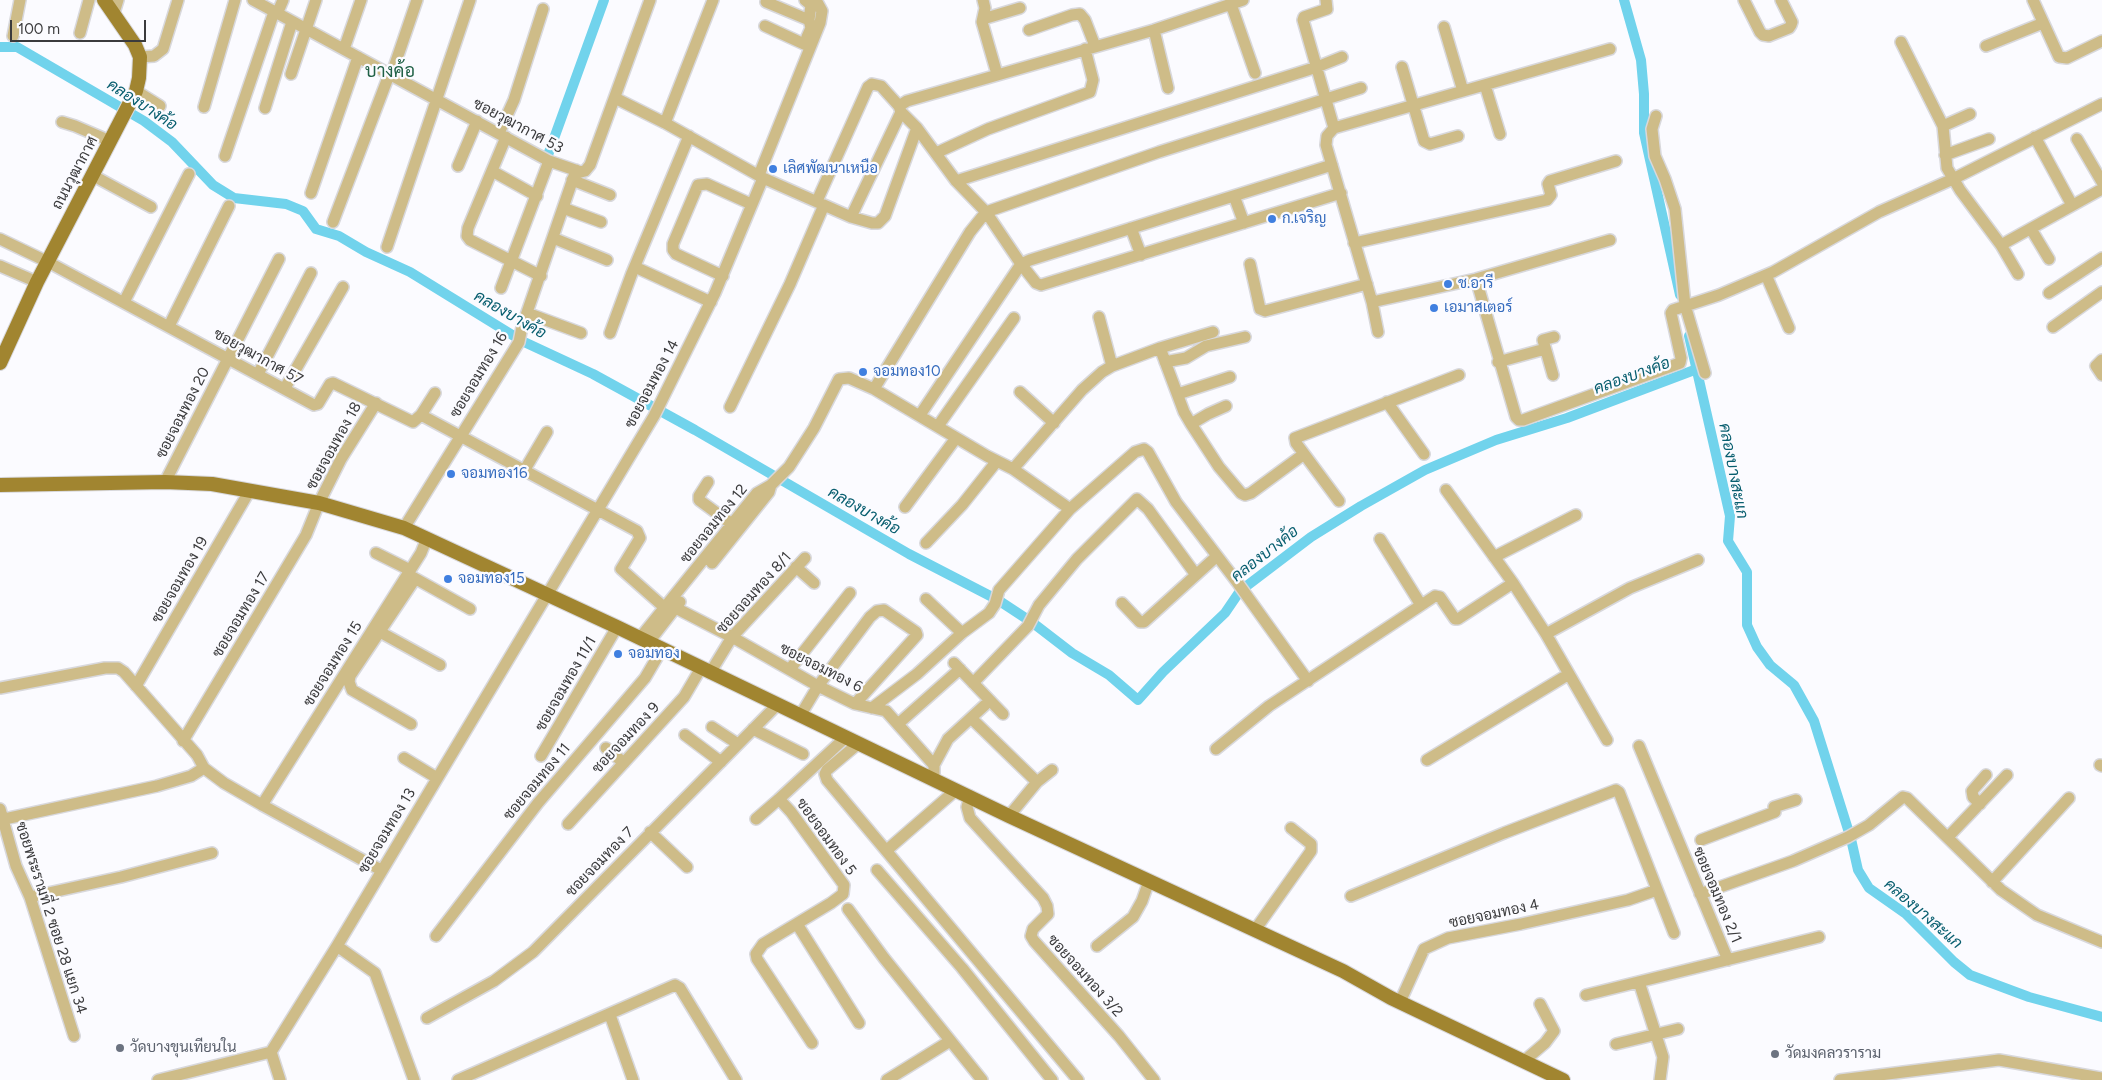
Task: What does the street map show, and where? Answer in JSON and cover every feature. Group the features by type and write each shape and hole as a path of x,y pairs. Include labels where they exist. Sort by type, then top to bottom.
{"main road":[{"path":"104,0 116,7 140,57"},
{"name":"ถนนวุฒากาศ","path":"0,362 37,282 130,103 141,66 140,57"},
{"path":"0,485 165,482 212,484 319,503 404,528 645,640 852,740 934,772 956,790 1009,816 1343,971 1400,1002 1563,1080"}],"street":[{"path":"13,36 20,0"},
{"path":"80,33 89,0"},
{"path":"140,57 154,56 163,49 178,0"},
{"path":"204,107 236,0"},
{"name":"ซอยวุฒากาศ 53","path":"253,0 574,175 585,171 590,165 615,98"},
{"path":"225,156 276,13 283,0"},
{"path":"291,74 316,0"},
{"path":"344,49 361,0"},
{"path":"332,222 390,75 417,0"},
{"path":"387,247 470,0"},
{"path":"650,0 615,98 664,122 761,176 851,217 878,223 885,216 917,128"},
{"path":"664,122 713,0"},
{"path":"805,0 811,5 809,20 811,28 803,51 806,58"},
{"name":"ซอยจอมทอง 14","path":"547,595 662,402 723,276 822,16 822,11 816,0"},
{"path":"983,0 985,8 983,19 997,74"},
{"path":"851,217 900,109 907,101 1154,30 1243,0"},
{"path":"1326,0 1327,9 1304,17 1303,20 1334,128"},
{"path":"1744,0 1763,35 1772,36 1789,28 1792,22 1781,0"},
{"path":"2033,0 2059,57 2064,59 2102,41"},
{"path":"766,2 809,20"},
{"path":"1231,4 1255,73"},
{"path":"983,19 1020,8"},
{"path":"541,276 470,240 468,228 492,171 543,9"},
{"path":"936,153 988,130 1090,92 1093,80 1090,48 1083,16 1080,14 1072,15 1029,30"},
{"path":"265,108 292,22"},
{"path":"1986,46 2043,23"},
{"path":"765,26 804,44"},
{"path":"1444,27 1463,91"},
{"path":"1154,30 1168,88"},
{"path":"1900,42 1943,126 1947,168 2018,274"},
{"path":"1378,332 1372,302 1326,145 1327,136 1334,128 1610,49"},
{"path":"311,193 358,57"},
{"path":"956,181 1316,67 1342,57"},
{"path":"1402,67 1422,137 1427,144 1435,144 1458,136"},
{"path":"730,407 790,284 868,87 872,84 880,86 917,128 956,181 986,212 1036,283 1041,285 1047,285 1341,193"},
{"path":"1484,85 1500,134"},
{"path":"1070,509 1013,469 956,438 874,389 970,232 986,212 1159,152 1361,88"},
{"path":"130,103 160,106"},
{"path":"1476,279 1498,362 1516,417 1519,420 1523,420 1680,363 1681,358 1671,313 1680,307 1719,295 1766,275 1879,212 1953,179 2102,104"},
{"path":"1943,126 1970,114"},
{"path":"1656,116 1652,129 1655,156 1675,209 1680,307 1705,373"},
{"path":"458,166 477,121"},
{"path":"62,122 110,141"},
{"path":"610,333 689,136"},
{"path":"2035,137 2072,205"},
{"path":"1945,154 1989,139"},
{"path":"2077,139 2102,182"},
{"path":"501,288 549,161"},
{"path":"1354,243 1547,200 1551,195 1548,184 1550,182 1616,161"},
{"path":"920,415 1021,264 1332,165"},
{"path":"492,171 537,196"},
{"path":"124,302 189,174"},
{"path":"92,175 151,207"},
{"path":"574,175 610,195"},
{"name":"ซอยจอมทอง 16","path":"404,528 459,436 519,342 522,327 574,175"},
{"path":"723,276 676,254 673,250 673,244 698,185 707,184 751,204"},
{"path":"2001,246 2102,189"},
{"path":"1234,196 1244,223"},
{"path":"168,326 229,206"},
{"path":"563,208 601,222"},
{"path":"1131,228 1141,255"},
{"path":"2031,229 2049,259"},
{"path":"553,238 607,260"},
{"name":"ซอยวุฒากาศ 57","path":"0,240 48,262 73,270 124,302 314,405 318,404 330,384 333,383 413,422 421,416"},
{"path":"1372,302 1476,279 1610,240"},
{"path":"2049,292 2102,258"},
{"name":"ซอยจอมทอง 20","path":"165,482 279,259"},
{"path":"1250,264 1260,309 1265,311 1366,284"},
{"path":"0,266 37,282"},
{"path":"635,267 711,302"},
{"path":"258,374 311,273"},
{"path":"1766,275 1789,328"},
{"path":"285,388 343,287"},
{"path":"2053,327 2102,292"},
{"path":"527,313 581,333"},
{"path":"1099,317 1112,366"},
{"path":"938,426 1014,318"},
{"path":"1013,469 1082,390 1102,372 1112,366 1162,354 1213,332"},
{"path":"1162,354 1186,358 1206,346 1245,337"},
{"path":"1553,375 1543,339 1554,337"},
{"path":"1498,362 1545,349"},
{"path":"1162,354 1191,424 1223,473 1241,494 1251,493 1304,454"},
{"path":"2102,360 2096,366 2102,375"},
{"path":"1339,501 1296,443 1295,438 1459,376"},
{"path":"1178,394 1230,377"},
{"name":"ซอยจอมทอง 12","path":"645,640 669,606 757,493 773,483 789,467 814,428 839,379 849,378 874,389"},
{"path":"1020,392 1054,423"},
{"path":"435,393 421,416 598,511"},
{"path":"1387,402 1424,454"},
{"name":"ซอยจอมทอง 18","path":"319,503 348,448 376,403"},
{"path":"1191,424 1226,406"},
{"path":"524,471 547,432"},
{"path":"905,507 956,438"},
{"path":"872,708 917,674 962,632 989,613 998,590 1070,509 1135,452 1144,448 1176,502 1241,587 1308,681"},
{"path":"926,543 962,505 997,461"},
{"path":"708,482 699,496 699,500 733,525"},
{"path":"669,606 758,508 770,492 773,483"},
{"name":"ซอยจอมทอง 19","path":"136,686 250,490"},
{"path":"1446,490 1513,583 1546,634 1607,740"},
{"path":"973,683 1030,623 1039,605 1077,559 1137,499 1148,509 1196,575"},
{"name":"ซอยจอมทอง 17","path":"183,741 306,535 319,503"},
{"name":"ซอยจอมทอง 6","path":"598,511 640,534 640,538 621,569 669,606 732,637 818,686 855,704 883,709 898,724 934,772"},
{"path":"1494,557 1576,515"},
{"name":"ซอยจอมทอง 15","path":"262,805 411,574 427,538"},
{"path":"1380,539 1421,605"},
{"path":"376,554 470,609"},
{"path":"1122,603 1140,622 1144,622 1217,556"},
{"name":"ซอยจอมทอง 8/1","path":"706,671 732,637 806,558"},
{"path":"1546,634 1630,588 1698,560"},
{"path":"796,567 814,583"},
{"path":"411,574 380,632 350,676 352,690 411,724"},
{"path":"1216,749 1269,706 1438,595 1455,618 1458,619 1513,583"},
{"path":"790,669 850,593"},
{"name":"ซอยจอมทอง 13","path":"271,1052 547,595"},
{"path":"926,599 962,632"},
{"path":"800,716 818,686 877,611 884,610 916,632 914,640 855,704"},
{"name":"ซอยจอมทอง 11/1","path":"541,756 617,627"},
{"path":"380,632 440,664"},
{"name":"ซอยจอมทอง 11","path":"436,936 538,803 645,678 662,649"},
{"path":"898,724 957,666 1003,714"},
{"path":"0,688 118,668 124,672 197,756 204,768 224,783 262,805 381,870"},
{"name":"ซอยจอมทอง 9","path":"568,824 706,671"},
{"path":"1427,760 1569,674"},
{"name":"ซอยจอมทอง 7","path":"427,1018 494,981 533,952 777,705"},
{"path":"934,772 948,739 985,705"},
{"path":"971,718 1037,782"},
{"path":"712,727 738,744"},
{"path":"753,729 803,754"},
{"path":"685,735 720,762"},
{"path":"852,740 827,770 825,774 827,780 1078,1080"},
{"name":"ซอยจอมทอง 5","path":"812,1043 756,954 763,944 843,894 845,888 818,846 792,812 779,800 852,740"},
{"name":"ซอยจอมทอง 2/1","path":"1586,996 1728,960 1638,746"},
{"path":"606,748 624,763"},
{"path":"404,758 437,778"},
{"path":"1,816 157,786 191,776 204,768"},
{"path":"1009,816 1037,782 1052,770"},
{"path":"1980,804 1973,797 1972,791 1986,775"},
{"path":"1948,837 2007,775"},
{"path":"887,850 956,790"},
{"path":"1351,896 1613,790 1619,792 1674,933"},
{"name":"ซอยจอมทอง 3/2","path":"970,796 967,806 970,818 1043,898 1047,906 1048,914 1033,929 1031,936 1034,941 1119,1036 1154,1080"},
{"path":"1700,894 1793,861 1853,834 1903,797 1907,798 1948,837 1992,882 2037,915 2102,942"},
{"path":"1992,882 2069,798"},
{"path":"756,819 779,800"},
{"path":"1701,840 1796,800"},
{"name":"ซอยพระรามที่ 2 ซอย 28 แยก 34","path":"1,816 16,866 30,897 74,1036"},
{"path":"1255,930 1311,852 1310,844 1291,828"},
{"path":"650,832 687,867"},
{"path":"30,897 120,877 212,853"},
{"path":"877,870 962,968 1052,1080"},
{"path":"1097,946 1134,917 1150,881"},
{"name":"ซอยจอมทอง 4","path":"1400,1002 1424,949 1448,938 1628,900 1658,890"},
{"path":"848,909 982,1080"},
{"path":"797,924 859,1023"},
{"path":"1728,960 1818,937"},
{"path":"336,946 375,973 414,1080"},
{"path":"962,968 975,957"},
{"path":"1639,982 1655,1036 1664,1057 1660,1080"},
{"path":"458,1080 677,986 736,1080"},
{"path":"1524,1062 1545,1043 1554,1031 1540,1004"},
{"path":"610,1015 633,1080"},
{"path":"1616,1044 1678,1029"},
{"path":"887,1080 950,1041"},
{"path":"158,1080 175,1078 271,1052 280,1080"},
{"path":"1840,1080 1999,1060 2102,1078"},
{"path":"903,1070 910,1080"}],"waterway":[{"path":"548,155 604,0"},
{"name":"คลองบางสะแก","path":"1624,0 1641,60 1644,94 1644,133 1680,295"},
{"name":"คลองบางค้อ","path":"0,47 17,47 144,121 172,142 213,185 234,198 286,204 303,211 316,229 339,236 366,252 410,272 522,341 593,374 695,430 909,554 998,600 1033,623 1072,653 1109,675 1138,700 1163,672 1225,613 1240,591 1311,537 1361,506 1425,470 1496,440 1567,418 1697,369"},
{"name":"คลองบางสะแก","path":"1689,336 1730,516 1728,541 1747,572 1747,625 1757,647 1770,665 1794,685 1814,721 1851,839 1858,870 1869,888 1906,914 1954,962 1970,975 2029,997 2102,1017"}],"place":[{"name":"เลิศพัฒนาเหนือ","path":"773,169"},
{"name":"ก.เจริญ","path":"1272,219"},
{"name":"ช.อารี","path":"1448,284"},
{"name":"เอมาสเตอร์","path":"1434,308"},
{"name":"จอมทอง10","path":"863,372"},
{"name":"จอมทอง16","path":"451,474"},
{"name":"จอมทอง15","path":"448,579"},
{"name":"จอมทอง","path":"618,654"},
{"name":"วัดบางขุนเทียนใน","path":"120,1048"},
{"name":"วัดมงคลวราราม","path":"1775,1054"}],"district":[{"name":"บางค้อ","path":"390,72"}]}
